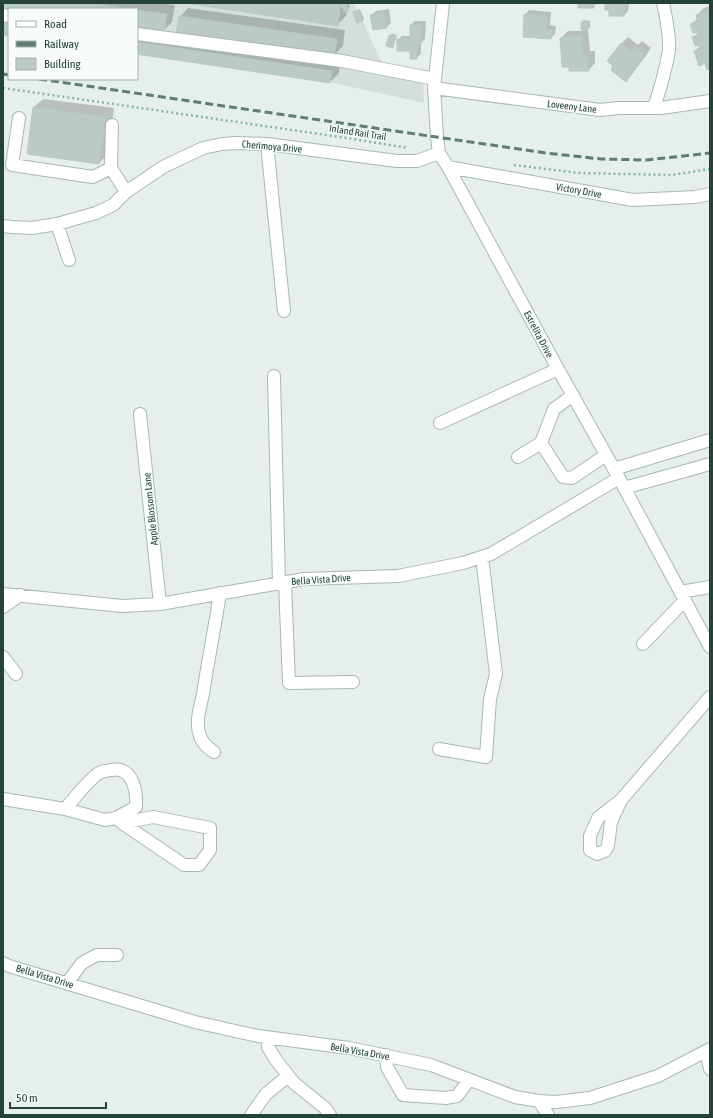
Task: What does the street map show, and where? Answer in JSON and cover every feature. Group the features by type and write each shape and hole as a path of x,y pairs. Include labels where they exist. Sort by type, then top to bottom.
{"street":[{"name":"Estrelita Drive","path":"443,3 435,83 439,153 606,454 710,647"},
{"path":"654,108 669,49 667,22 663,3"},
{"name":"Loveeny Lane","path":"138,34 342,61 435,83 600,110 618,108 661,108 710,101"},
{"path":"19,118 12,165 93,176 111,168"},
{"path":"112,124 111,168 126,192"},
{"name":"Cherimoya Drive","path":"3,226 32,228 57,224 96,212 113,205 126,192 163,167 203,148 222,144 267,144 397,161 418,161 439,153"},
{"path":"267,144 284,312"},
{"name":"Victory Drive","path":"448,167 633,200 695,197 710,194"},
{"path":"57,224 69,260"},
{"path":"440,424 558,369"},
{"path":"274,376 282,582 289,683 353,682"},
{"path":"518,458 541,443 554,409 572,395"},
{"name":"Apple Blossom Lane","path":"140,414 160,604"},
{"path":"619,478 710,440"},
{"path":"541,443 563,477 572,478 606,454"},
{"path":"619,478 710,464"},
{"name":"Bella Vista Drive","path":"3,594 122,606 160,604 304,579 398,576 463,563 491,554 619,478"},
{"path":"439,749 486,756 490,699 496,674 482,557"},
{"path":"643,644 682,596 710,587"},
{"path":"214,752 202,741 198,725 220,593"},
{"path":"3,607 20,596"},
{"path":"3,657 16,674"},
{"path":"622,800 710,697"},
{"path":"65,809 89,781 100,772 117,769 128,774 133,782 137,796 136,807 119,821"},
{"path":"3,799 65,809 105,820 119,821 152,817 210,828 210,850 200,865 184,865 119,821"},
{"path":"67,983 82,963 96,955 117,955"},
{"name":"Bella Vista Drive","path":"3,962 9,966 195,1022 267,1037 349,1048 431,1065 515,1097 539,1101 556,1102 590,1098 658,1076 708,1051"},
{"path":"267,1037 268,1047 288,1076 294,1083 325,1108 330,1115"},
{"path":"708,1051 710,1069"},
{"path":"386,1055 387,1067 404,1095 446,1098 457,1096 469,1080"},
{"path":"250,1115 266,1094 288,1076"},
{"path":"539,1101 548,1115"}],"path":[{"name":"Inland Rail Trail","path":"3,88 415,149"},
{"path":"510,164 578,173 649,175 672,175 710,169"}],"shaded area":[{"path":"3,3 354,3 385,69 423,76 424,103 329,82 138,55 138,8 8,8 8,36 3,35"}],"building":[{"path":"5,3 89,3 125,8 8,8 8,10 5,9"},
{"path":"185,3 338,3 340,8 338,26"},
{"path":"340,3 346,3 349,10 344,12"},
{"path":"578,3 599,4 594,4 594,8 578,8"},
{"path":"605,3 625,3 626,10 624,10 624,16 609,16 609,10 605,10"},
{"path":"138,10 167,14 164,32 138,28"},
{"path":"358,10 363,21 357,23 353,12"},
{"path":"710,10 710,69 707,70 705,63 699,66 694,51 700,49 699,45 695,46 692,37 698,35 698,32 693,33 690,24 698,21 696,15"},
{"path":"385,13 387,28 373,30 370,15"},
{"path":"524,14 547,16 546,29 552,30 551,39 523,37"},
{"path":"179,16 337,39 334,56 176,34"},
{"path":"581,22 589,22 588,30 581,30"},
{"path":"5,23 8,24 8,36 3,35"},
{"path":"410,25 422,25 421,44 417,44 417,59 410,59 410,51 397,51 397,39 410,39"},
{"path":"389,35 395,36 393,48 386,46"},
{"path":"582,36 583,57 588,57 589,71 569,71 569,67 562,67 560,38"},
{"path":"138,42 332,71 330,83 138,54"},
{"path":"621,43 631,51 635,47 645,55 626,82 612,71 611,69 613,66 607,61"},
{"path":"33,107 106,117 99,164 27,154"}],"railway":[{"path":"3,74 8,75"},
{"path":"46,80 546,153 601,159 647,160 710,153"}]}
